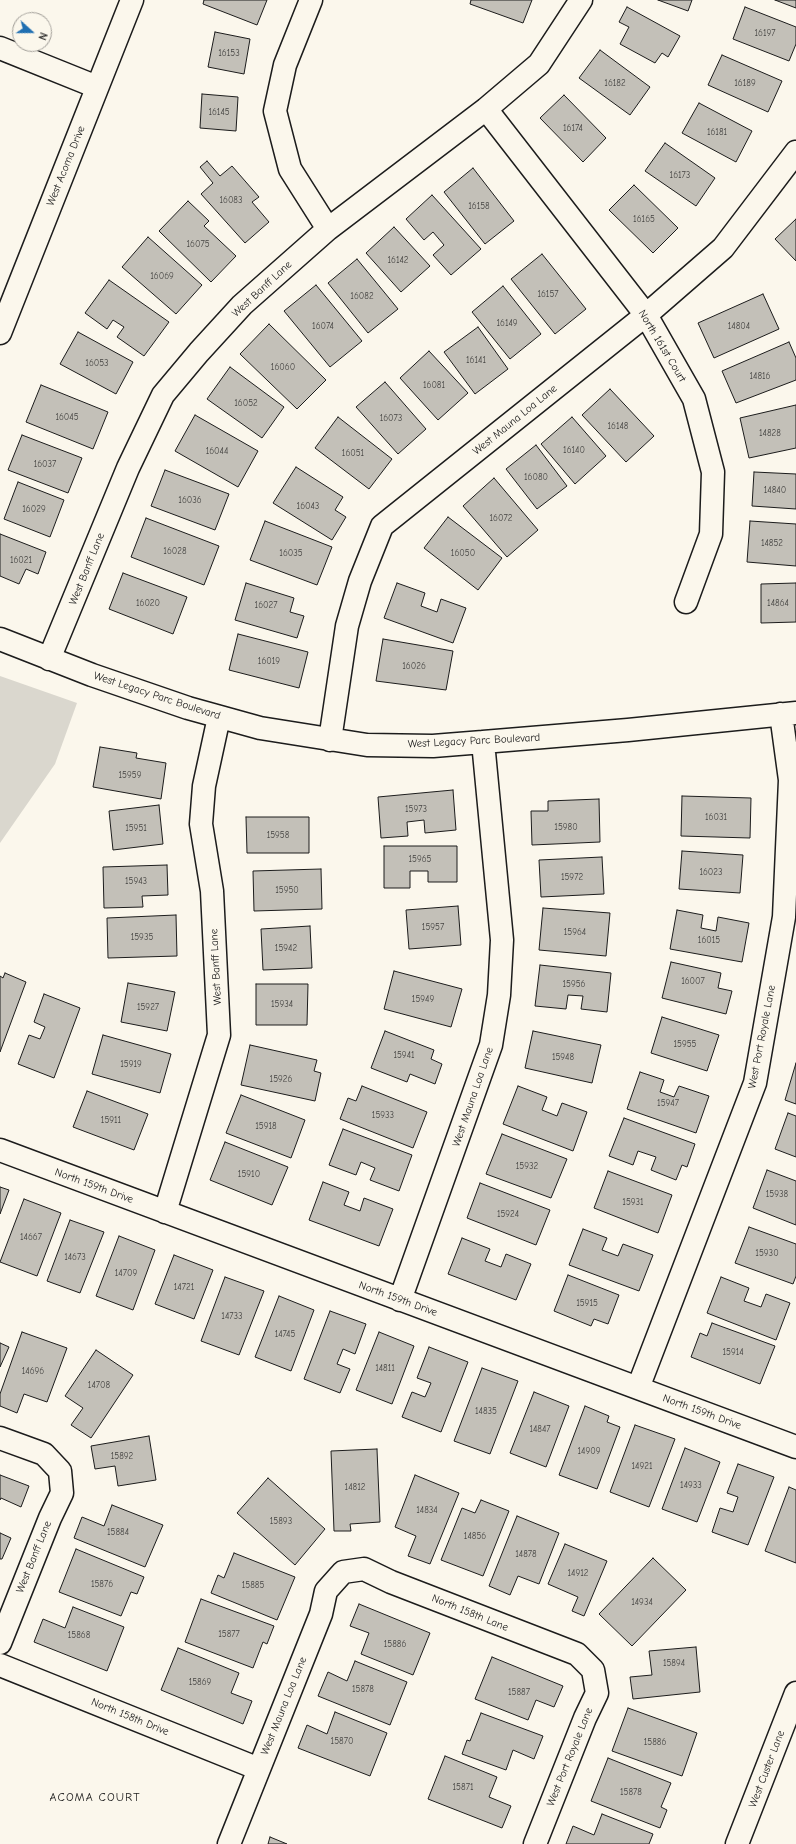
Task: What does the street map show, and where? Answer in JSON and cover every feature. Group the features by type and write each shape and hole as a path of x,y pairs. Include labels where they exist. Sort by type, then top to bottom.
{"street":[{"name":"West Acoma Drive","path":"0,333 132,0"},
{"path":"311,0 285,65 275,111 290,169 328,229"},
{"name":"West Banff Lane","path":"49,659 128,468 163,395 199,352 242,305 328,229 486,109 539,64 581,0"},
{"path":"0,48 97,87"},
{"name":"North 161st Court","path":"486,109 646,315 694,399 713,472 711,534 686,602"},
{"name":"West Mauna Loa Lane","path":"330,740 347,626 360,581 382,526 646,315 723,248 796,152"},
{"name":"West Legacy Parc Boulevard","path":"0,639 49,659 158,699 219,717 260,728 367,745 433,746 628,730 789,713"},
{"name":"West Port Royale Lane","path":"638,1388 755,1083 784,917 790,780 789,713"},
{"name":"West Banff Lane","path":"165,1212 219,1036 212,891 201,824 204,786 219,717"},
{"name":"West Mauna Loa Lane","path":"400,1300 491,1045 499,995 502,940 483,742"},
{"name":"North 159th Drive","path":"0,1150 796,1447"},
{"name":"West Banff Lane","path":"0,1438 44,1454 60,1471 62,1493 50,1518 0,1643"},
{"name":"North 158th Lane","path":"343,1572 364,1569 398,1585 577,1654 593,1670"},
{"name":"West Mauna Loa Lane","path":"229,1844 321,1614 326,1591 343,1572"},
{"name":"North 158th Drive","path":"0,1665 259,1769"},
{"name":"West Port Royale Lane","path":"535,1844 585,1718 597,1692 593,1670"},
{"name":"West Custer Lane","path":"737,1844 796,1693"}],"shaded area":[{"path":"0,676 77,703 55,764 0,843"}],"building":[{"path":"204,0 267,0 257,25 203,4"},
{"path":"471,0 532,0 523,23 470,4"},
{"path":"658,0 692,0 688,11"},
{"path":"775,0 796,0 796,8"},
{"path":"627,7 680,36 668,57 662,53 655,63 620,44 629,27 619,22"},
{"path":"745,7 796,27 796,44 789,61 733,39"},
{"path":"215,32 250,39 244,74 208,67"},
{"path":"600,50 650,87 630,115 579,78"},
{"path":"722,55 782,81 768,112 708,85"},
{"path":"202,94 238,97 236,131 200,128"},
{"path":"564,95 606,138 583,162 540,118"},
{"path":"699,103 752,131 736,162 682,133"},
{"path":"665,143 715,178 696,206 645,171"},
{"path":"207,161 220,176 232,166 259,197 252,202 269,222 245,243 201,194 213,183 200,167"},
{"path":"473,168 514,221 485,244 444,192"},
{"path":"634,185 678,228 653,253 609,210"},
{"path":"432,195 481,249 451,275 433,255 444,245 433,232 424,240 406,219"},
{"path":"188,201 209,221 204,226 236,256 211,282 159,231"},
{"path":"796,219 796,261 775,239"},
{"path":"394,227 430,266 401,292 366,253"},
{"path":"148,237 202,285 176,314 122,267"},
{"path":"542,254 586,309 555,334 511,279"},
{"path":"357,259 398,309 368,333 328,283"},
{"path":"109,280 169,322 144,356 117,337 124,327 113,320 107,329 85,313"},
{"path":"316,285 362,341 330,367 284,311"},
{"path":"503,286 541,334 510,359 472,312"},
{"path":"763,294 779,329 714,358 698,323"},
{"path":"269,324 326,380 297,409 240,354"},
{"path":"478,327 508,369 475,394 444,352"},
{"path":"78,332 133,362 116,394 60,364"},
{"path":"789,342 796,358 796,380 736,403 722,371"},
{"path":"429,351 468,393 438,420 400,378"},
{"path":"230,367 284,407 262,438 207,399"},
{"path":"385,382 426,429 398,454 356,407"},
{"path":"41,385 108,412 93,449 26,422"},
{"path":"610,389 654,436 626,462 582,415"},
{"path":"796,405 796,448 749,458 740,418"},
{"path":"195,415 258,451 238,487 175,451"},
{"path":"338,417 392,459 369,489 315,448"},
{"path":"572,417 606,456 575,484 541,444"},
{"path":"22,435 82,458 68,493 8,470"},
{"path":"536,445 567,486 537,509 506,469"},
{"path":"296,467 343,497 335,510 346,517 332,540 273,503"},
{"path":"165,470 229,494 215,530 151,506"},
{"path":"754,472 796,474 796,509 752,506"},
{"path":"494,478 538,530 507,557 463,506"},
{"path":"18,482 64,500 50,537 4,519"},
{"path":"448,517 502,558 478,590 424,548"},
{"path":"146,518 219,546 204,585 131,557"},
{"path":"265,521 332,547 317,585 250,560"},
{"path":"750,521 796,524 796,566 747,562"},
{"path":"0,534 46,552 38,574 26,569 19,584 0,576"},
{"path":"123,573 187,597 173,634 109,609"},
{"path":"246,583 294,598 290,612 304,616 297,638 235,620"},
{"path":"397,583 425,593 421,606 437,612 441,599 466,608 453,643 384,618"},
{"path":"796,583 796,622 761,623 761,584"},
{"path":"238,634 308,652 299,688 229,670"},
{"path":"383,639 453,651 446,690 376,681"},
{"path":"100,747 137,753 136,758 166,763 161,799 93,787"},
{"path":"453,790 456,830 425,833 424,820 407,822 408,836 381,838 378,797"},
{"path":"682,796 751,798 750,838 681,836"},
{"path":"599,799 600,842 532,845 531,811 548,811 548,801"},
{"path":"159,805 163,844 113,850 109,811"},
{"path":"246,817 309,817 309,853 247,853"},
{"path":"384,846 457,846 457,882 428,882 428,871 410,871 410,888 384,888"},
{"path":"682,851 743,855 740,893 679,889"},
{"path":"602,857 604,894 541,897 539,860"},
{"path":"167,865 168,895 142,896 143,907 104,908 103,867"},
{"path":"321,869 322,909 254,911 253,871"},
{"path":"458,906 461,945 409,949 406,910"},
{"path":"543,908 610,913 606,956 539,950"},
{"path":"677,910 703,915 701,928 716,931 718,917 749,923 742,962 670,949"},
{"path":"176,915 177,956 108,958 107,918"},
{"path":"310,926 312,968 263,970 261,929"},
{"path":"671,962 721,973 718,988 732,991 726,1014 662,998"},
{"path":"540,965 611,973 607,1012 581,1009 583,996 568,995 566,1009 535,1006"},
{"path":"394,971 462,989 451,1027 384,1009"},
{"path":"5,973 26,982 0,1052 0,976 3,978"},
{"path":"128,983 175,992 167,1031 121,1022"},
{"path":"256,984 308,984 307,1025 256,1025"},
{"path":"44,994 80,1008 54,1078 18,1064 29,1035 40,1039 45,1027 34,1022"},
{"path":"662,1017 719,1035 707,1071 651,1053"},
{"path":"385,1031 434,1050 431,1059 442,1064 435,1084 410,1074 407,1082 371,1068"},
{"path":"533,1031 601,1045 592,1083 525,1068"},
{"path":"103,1035 171,1054 160,1093 92,1074"},
{"path":"250,1045 317,1060 314,1071 321,1073 315,1101 241,1085"},
{"path":"796,1063 796,1104 785,1100"},
{"path":"640,1072 664,1080 660,1092 674,1097 679,1086 709,1096 696,1133 627,1109"},
{"path":"362,1086 427,1112 413,1148 340,1119 348,1098 356,1101"},
{"path":"518,1086 547,1097 542,1110 557,1116 562,1103 587,1112 573,1151 503,1124"},
{"path":"87,1091 148,1114 134,1150 73,1127"},
{"path":"241,1095 305,1120 291,1158 226,1133"},
{"path":"788,1113 796,1116 796,1157 775,1149"},
{"path":"624,1118 695,1144 687,1167 682,1165 676,1180 651,1170 656,1157 638,1151 633,1165 609,1156"},
{"path":"343,1129 412,1155 399,1191 370,1180 375,1168 361,1162 356,1175 329,1165"},
{"path":"502,1134 567,1159 551,1198 486,1174"},
{"path":"225,1142 288,1167 272,1205 210,1180"},
{"path":"767,1170 796,1181 796,1225 753,1208"},
{"path":"608,1171 672,1195 658,1233 594,1208"},
{"path":"323,1182 349,1192 344,1205 360,1211 364,1198 393,1209 379,1246 309,1220"},
{"path":"480,1183 550,1210 536,1245 467,1218"},
{"path":"0,1187 9,1190 0,1214"},
{"path":"24,1199 61,1213 37,1276 0,1262"},
{"path":"70,1220 104,1232 80,1293 47,1281"},
{"path":"749,1227 796,1244 796,1276 793,1284 735,1263"},
{"path":"583,1229 607,1238 602,1250 618,1256 623,1244 653,1255 639,1291 569,1265"},
{"path":"119,1236 155,1250 133,1310 96,1296"},
{"path":"462,1238 490,1249 485,1261 501,1267 506,1254 531,1264 516,1300 448,1274"},
{"path":"174,1255 213,1270 194,1319 155,1304"},
{"path":"568,1275 619,1295 608,1324 594,1319 591,1326 554,1311"},
{"path":"225,1277 264,1291 239,1355 201,1341"},
{"path":"721,1277 749,1288 744,1301 761,1307 766,1294 790,1303 776,1340 707,1313"},
{"path":"279,1296 314,1310 291,1371 255,1357"},
{"path":"330,1311 366,1324 355,1354 343,1349 337,1364 350,1369 340,1393 304,1379"},
{"path":"712,1323 775,1346 760,1384 691,1357 700,1333 707,1336"},
{"path":"22,1332 67,1348 47,1402 24,1394 17,1413 0,1406 0,1394"},
{"path":"379,1332 414,1346 392,1404 356,1390"},
{"path":"0,1343 9,1347 0,1367"},
{"path":"429,1347 468,1362 441,1432 402,1417 412,1392 425,1397 431,1383 417,1378"},
{"path":"96,1350 133,1375 91,1438 71,1425 83,1408 65,1396"},
{"path":"482,1368 518,1381 490,1454 454,1441"},
{"path":"534,1392 569,1406 546,1467 510,1453"},
{"path":"585,1406 609,1416 607,1422 620,1427 597,1489 559,1475"},
{"path":"635,1425 675,1439 649,1507 610,1492"},
{"path":"149,1436 156,1480 118,1486 115,1466 95,1469 91,1446"},
{"path":"685,1448 720,1462 697,1522 662,1509"},
{"path":"377,1449 380,1522 350,1524 351,1531 334,1531 331,1451"},
{"path":"738,1464 774,1477 748,1545 712,1532 720,1508 733,1512 738,1497 727,1493"},
{"path":"0,1475 29,1486 21,1507 1,1498 0,1500"},
{"path":"415,1475 459,1493 430,1564 408,1556 416,1536 395,1527"},
{"path":"268,1478 325,1529 295,1565 237,1513"},
{"path":"789,1487 796,1490 796,1563 765,1551"},
{"path":"481,1500 509,1511 483,1576 441,1560 462,1508 475,1513"},
{"path":"112,1505 163,1525 145,1567 74,1538 82,1517 104,1526"},
{"path":"517,1516 559,1533 539,1584 518,1576 510,1595 489,1586"},
{"path":"0,1533 11,1538 2,1559 0,1559"},
{"path":"565,1544 607,1561 584,1616 572,1611 578,1597 548,1584"},
{"path":"76,1549 144,1577 137,1594 131,1592 121,1616 59,1592"},
{"path":"234,1553 295,1577 277,1620 211,1593 218,1575 224,1578"},
{"path":"653,1558 686,1590 632,1646 599,1614"},
{"path":"201,1599 274,1626 267,1644 263,1642 253,1668 185,1642"},
{"path":"359,1604 430,1633 413,1675 361,1654 369,1633 350,1626"},
{"path":"73,1607 124,1627 107,1671 34,1642 43,1619 65,1628"},
{"path":"696,1647 700,1692 633,1699 630,1677 652,1675 649,1651"},
{"path":"178,1648 239,1673 231,1693 252,1701 243,1724 161,1690"},
{"path":"492,1657 563,1686 554,1707 536,1700 528,1720 475,1699"},
{"path":"355,1661 407,1682 390,1725 318,1696 328,1672 347,1681"},
{"path":"628,1708 697,1733 682,1776 612,1751"},
{"path":"335,1712 387,1733 370,1776 298,1748 307,1725 327,1734"},
{"path":"481,1713 543,1736 534,1759 513,1750 506,1770 462,1754 467,1740 470,1741"},
{"path":"445,1756 497,1777 489,1797 511,1806 502,1828 428,1799"},
{"path":"608,1758 671,1783 661,1807 667,1810 660,1828 591,1801"},
{"path":"602,1814 653,1834 649,1844 566,1844 573,1826 594,1835"},
{"path":"270,1837 287,1844 268,1844"}],"district":[{"name":"ACOMA COURT","path":"95,1798"}]}
